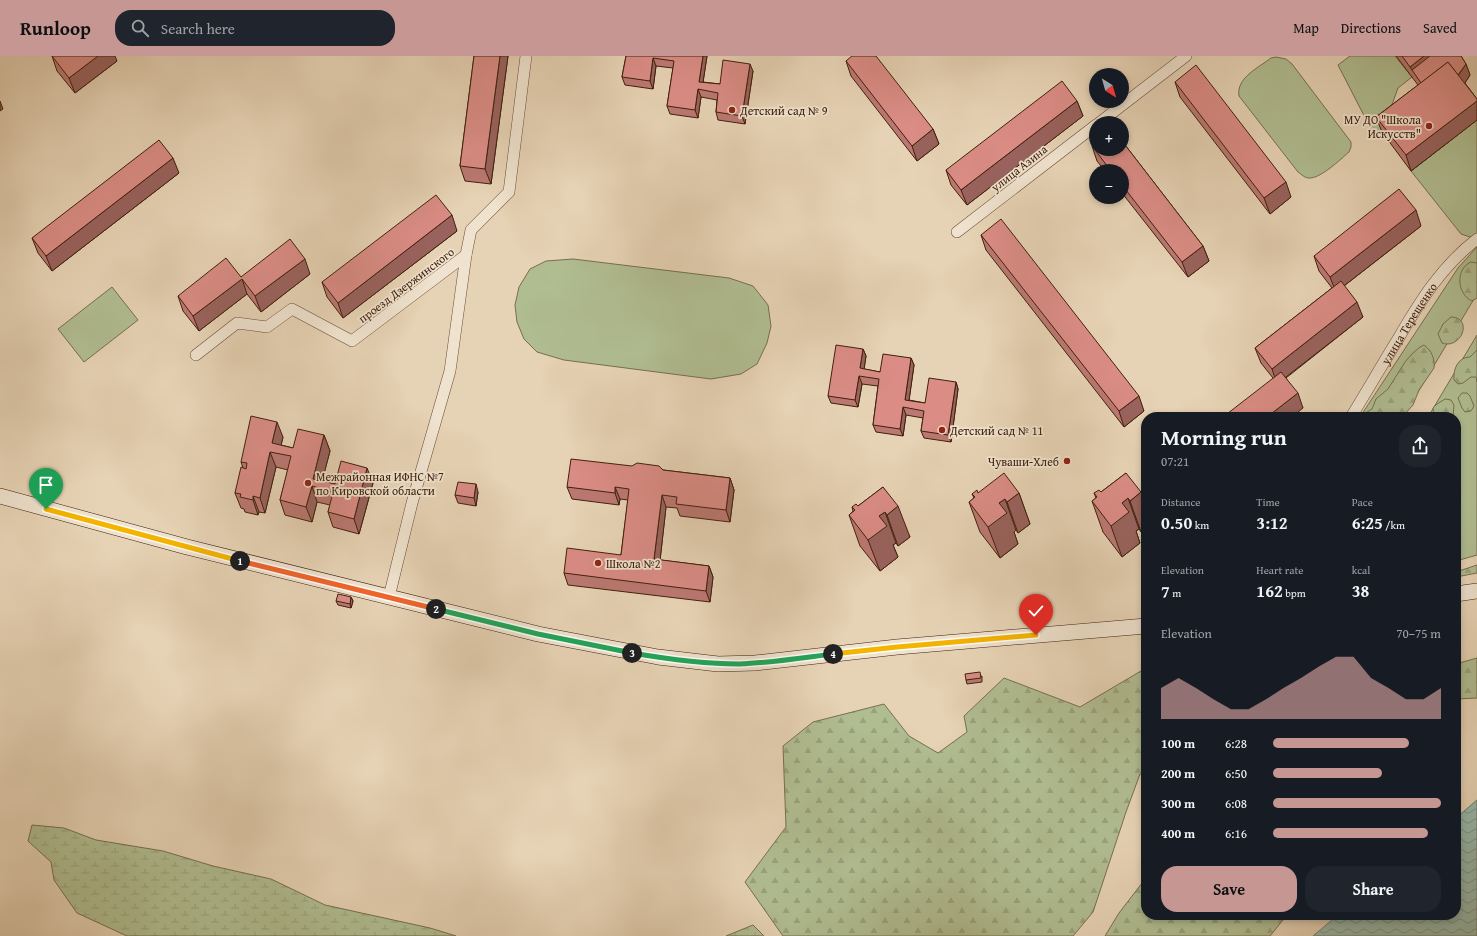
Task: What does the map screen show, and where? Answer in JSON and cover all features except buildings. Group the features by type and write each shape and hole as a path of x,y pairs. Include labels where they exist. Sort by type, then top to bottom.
{"street":[{"name":"проезд Дзержинского","path":"196,355 237,322 267,327 292,309 352,341 466,255 471,230 509,192 526,56"},
{"path":"1107,116 1186,56"},
{"name":"улица Азина","path":"957,232 1089,130"},
{"name":"улица Терещенко","path":"1354,412 1419,304 1441,273 1462,251 1477,239"},
{"path":"389,596 412,503 450,371 466,255"},
{"path":"0,496 187,547 538,634 658,657 718,664 755,663 897,647 1141,626"},
{"path":"1461,593 1477,591"}],"green space":[{"path":"1350,56 1395,56 1412,77 1398,88 1382,132 1375,137 1338,65"},
{"path":"1276,57 1286,59 1292,64 1351,142 1349,152 1330,168 1314,177 1309,178 1298,172 1239,96 1239,90 1244,79 1271,58"},
{"path":"1477,120 1477,236 1470,237 1461,234 1411,171"},
{"path":"1477,247 1477,294 1406,412 1363,412 1458,268"},
{"path":"573,259 729,278 753,286 768,305 771,326 767,343 757,364 741,374 711,379 564,360 537,352 524,339 517,322 515,305 519,287 530,269 546,261"},
{"path":"1471,262 1477,263 1477,298 1472,301 1463,293 1460,282 1462,270"},
{"path":"112,287 138,320 84,362 58,329"},
{"path":"1451,317 1462,322 1462,333 1455,342 1449,344 1442,343 1438,334 1443,324"},
{"path":"1477,335 1477,555 1461,560 1461,412 1431,412"},
{"path":"1424,345 1429,350 1434,361 1434,368 1419,390 1413,405 1407,412 1367,412 1372,409 1376,399 1388,389 1405,362"},
{"path":"1477,350 1477,382 1476,377 1471,377 1463,383 1458,384 1454,380 1454,372 1457,364 1462,359 1470,357"},
{"path":"1462,393 1467,393 1470,396 1474,406 1471,411 1465,412 1462,408 1458,398"},
{"path":"1445,399 1451,400 1454,405 1453,412 1433,412 1433,408"},
{"path":"1477,565 1477,573 1461,576 1461,570"},
{"path":"1477,658 1477,698 1461,699 1461,663"},
{"path":"1141,671 1141,774 1126,812 1093,912 1073,936 783,936 745,882 786,827 783,746 813,722 884,704 909,736 938,753 967,732 964,716 1004,678 1080,707"},
{"path":"32,825 64,828 96,840 163,851 213,866 271,879 325,905 430,928 456,936 127,936 77,913 54,880 51,862 28,841"},
{"path":"1141,884 1141,920 1283,920 1270,936 1105,936 1119,913"},
{"path":"753,925 764,936 726,936"}],"water":[{"path":"1477,800 1477,936 1313,936 1332,920 1461,920 1461,814"}],"place":[{"name":"Детский сад № 9","path":"732,110"},
{"name":"МУ ДО \"Школа Искусств\"","path":"1429,126"},
{"name":"Детский сад № 11","path":"942,430"},
{"name":"Чуваши-Хлеб","path":"1067,461"},
{"name":"Межрайонная ИФНС №7 по Кировской области","path":"308,483"},
{"name":"Школа №2","path":"598,563"}],"route":[{"path":"46,509 241,561 389,596 459,615 538,634 658,657 718,664 738,664 988,638 1036,635"}]}
